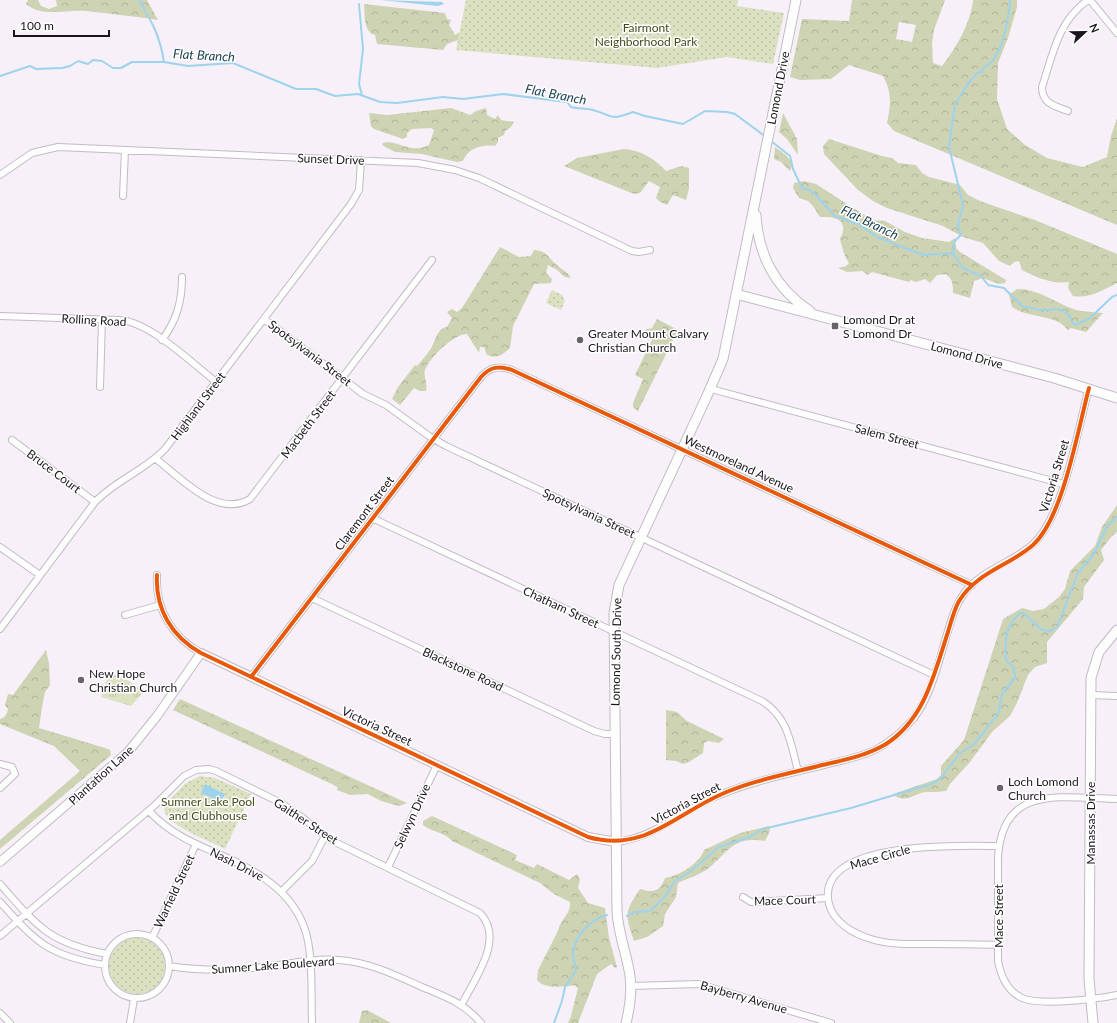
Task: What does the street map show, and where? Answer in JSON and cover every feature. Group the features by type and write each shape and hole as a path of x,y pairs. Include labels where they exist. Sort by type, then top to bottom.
{"main road":[{"name":"Lomond Drive","path":"796,0 736,294 1089,388 1117,398"},
{"name":"Lomond Drive","path":"755,200 758,240 768,265 786,290 798,302 817,315"},
{"name":"Lomond South Drive","path":"626,1023 631,986 629,971 618,932 617,915 614,632 616,595 618,585 711,389 723,359 736,294"},
{"name":"Manassas Drive","path":"1093,1023 1090,999 1091,678 1095,661 1104,643 1117,630"}],"street":[{"path":"1068,111 1046,102 1042,93 1042,87 1065,23 1073,11 1089,0 1117,33"},
{"name":"Sunset Drive","path":"0,175 32,153 52,147 418,163 467,174 498,186 632,251 639,252 650,250"},
{"path":"124,196 125,150"},
{"name":"Highland Street","path":"0,629 95,502 114,484 142,470 156,459 165,449 354,201 360,183 361,160"},
{"name":"Macbeth Street","path":"156,459 210,500 227,505 244,503 254,495 432,260"},
{"path":"162,340 172,326 179,310 182,277"},
{"name":"Rolling Road","path":"0,316 102,319 133,322 162,340 216,382"},
{"path":"100,387 102,319"},
{"name":"Spotsylvania Street","path":"264,319 363,394 386,405 433,439 934,675"},
{"name":"Claremont Street","path":"251,677 480,376 487,370 496,367"},
{"name":"Westmoreland Avenue","path":"496,367 512,370 972,585"},
{"name":"Victoria Street","path":"200,653 588,837 616,842 633,839 653,832 696,806 726,792 798,771 857,757 886,743 904,729 914,717 928,693 955,609 972,585 1034,544 1054,514 1064,484 1089,388"},
{"name":"Salem Street","path":"711,389 1064,484"},
{"name":"Bruce Court","path":"12,440 95,502"},
{"name":"Chatham Street","path":"372,518 762,701 774,709 783,720 788,732 798,771"},
{"path":"0,547 40,575"},
{"path":"158,575 157,589 160,605 168,622 178,637 200,653"},
{"name":"Blackstone Road","path":"312,598 594,731 605,734 615,734"},
{"path":"125,615 160,605"},
{"name":"Plantation Lane","path":"0,862 128,752 200,653"},
{"path":"1091,695 1117,696"},
{"path":"0,764 12,767 15,774 0,788"},
{"name":"Selwyn Drive","path":"388,867 436,765"},
{"name":"Gaither Street","path":"0,936 148,811 184,776 196,770 209,769 281,803 303,818 325,836 472,907 480,913 486,921 491,937 489,948 462,1004"},
{"name":"Mace Street","path":"1117,799 1039,799 1023,805 1007,821 998,846 998,962 1001,976 1008,987 1021,998 1032,1001 1090,999 1117,995"},
{"name":"Nash Drive","path":"148,811 165,827 196,844 249,868 282,891 302,921 308,941 312,1023"},
{"path":"282,891 312,861 325,836"},
{"name":"Warfield Street","path":"152,938 196,844"},
{"name":"Mace Circle","path":"828,898 830,885 837,873 849,864 868,858 896,850 916,847 998,846"},
{"path":"0,884 26,914 53,937 76,947 107,954"},
{"name":"Mace Court","path":"743,897 751,902 828,898"},
{"path":"828,898 831,910 842,924 854,932 872,939 898,944 998,944"},
{"path":"0,902 37,942 57,953 81,961 105,965"},
{"path":"139,934 152,938 165,951 169,966 166,982 157,992 145,998 134,999 124,996 113,988 106,976 105,965 107,954 114,943 124,936 139,934"},
{"name":"Sumner Lake Boulevard","path":"169,966 197,970 217,970 243,969 310,961 338,960 370,965 462,1004 481,1023"},
{"name":"Bayberry Avenue","path":"631,986 699,984 832,1023"},
{"path":"130,1023 134,999"},
{"path":"0,1013 10,1023"}],"green space":[{"path":"28,0 38,0 41,6 49,9 57,6 56,0 147,0 158,20 86,11 40,11 26,4"},
{"name":"Fairmont Neighborhood Park","path":"466,0 738,0 737,6 784,13 773,64 727,57 657,68 456,50"},
{"path":"852,0 945,0 934,30 932,44 933,63 942,66 962,35 972,9 973,0 1017,0 1017,7 1008,38 998,63 997,99 1007,129 1025,145 1047,158 1083,167 1107,157 1111,136 1117,118 1117,225 894,131 887,123 890,98 888,87 883,76 849,65 831,79 800,80 790,77 802,19 849,21","holes":["899,22 916,25 912,42 896,39"]},
{"path":"364,4 445,13 447,19 451,20 449,25 455,35 460,32 458,40 447,44 443,50 377,44 375,35 368,30 367,27"},
{"path":"451,108 470,115 476,111 486,108 487,115 495,119 498,115 501,120 514,122 511,127 505,131 504,135 498,138 498,142 495,146 480,146 468,153 463,161 457,162 422,154 395,152 382,145 383,143 388,142 410,148 422,148 429,145 434,130 431,128 412,129 407,133 407,137 403,139 374,129 371,126 369,113 387,115"},
{"path":"783,113 797,139 798,155 787,139 779,132"},
{"path":"829,139 892,158 898,163 916,165 922,173 929,177 960,185 968,195 980,201 1035,220 1117,254 1117,283 1090,295 1079,297 1073,296 1068,288 1069,282 1045,280 1033,276 1022,270 1019,261 1014,262 1010,266 999,261 983,243 963,237 943,226 887,208 873,201 858,190 824,154 823,146"},
{"path":"775,147 785,154 790,160 790,171 781,162 774,159"},
{"path":"624,149 642,153 666,171 681,166 689,168 689,189 686,200 673,195 667,205 660,202 656,198 660,187 649,181 640,193 634,194 564,166 577,158"},
{"path":"804,181 816,184 872,220 885,221 905,232 922,238 949,242 955,238 956,248 960,252 1006,280 1005,283 999,284 983,278 974,281 970,298 953,293 953,285 946,274 937,275 930,283 925,279 916,282 911,280 909,282 872,272 868,275 862,271 847,272 838,268 846,266 849,263 844,254 840,239 843,233 842,223 836,219 820,217 808,201 799,198 793,188 794,183"},
{"path":"500,247 519,257 531,256 534,250 542,252 571,278 565,277 548,265 546,273 552,279 551,283 534,284 513,326 510,348 505,353 494,357 487,355 484,347 480,347 479,353 467,334 462,335 443,347 427,365 425,370 426,391 420,391 414,388 400,405 392,399 398,387 415,365 417,366 430,350 438,333 443,328 447,327 452,318 447,312 452,309 457,312 462,308"},
{"path":"1017,289 1034,291 1073,309 1103,313 1086,332 1071,328 1068,330 1063,325 1049,318 1019,311 1012,307 1009,295"},
{"path":"552,290 562,295 565,300 561,310 546,303"},
{"path":"657,319 678,330 638,411 633,407 633,403 643,379 635,375 652,340 641,334 645,330 652,328"},
{"path":"1117,505 1117,532 1101,550 1104,560 1084,587 1083,599 1047,642 1047,663 1035,667 1028,675 1010,716 992,732 946,791 926,792 910,798 901,798 893,794 937,779 941,775 941,766 964,740 1003,619 1022,608 1033,611 1044,609 1059,597 1065,589 1070,571 1095,546 1102,527"},
{"path":"46,650 49,663 50,685 45,692 39,728 105,748 110,750 111,755 0,849 0,840 80,771 54,746 0,724 0,719 4,717 8,711 5,705 8,694 13,695"},
{"path":"109,673 127,680 144,691 131,706 101,697"},
{"path":"180,699 407,803 399,806 381,801 368,794 350,795 337,790 338,787 173,710"},
{"path":"666,710 677,712 687,721 724,739 719,743 708,741 704,743 703,753 689,762 683,764 676,761 666,760"},
{"name":"Sumner Lake Pool and Clubhouse","path":"200,776 215,778 251,794 225,849 198,837 178,825 165,813 164,806 166,803 186,783"},
{"path":"432,816 517,855 515,860 534,868 537,864 569,880 577,874 580,879 578,888 588,903 605,908 609,938 617,967 615,968 611,964 597,974 578,1023 568,1023 578,988 574,985 560,987 549,986 540,983 537,980 538,970 569,910 570,902 554,894 540,883 452,841 446,836 423,825 423,821"},
{"path":"769,826 770,831 765,841 754,840 739,843 728,850 709,868 698,875 678,883 676,897 665,914 663,926 647,937 634,941 629,925 628,914 631,903 640,889 649,891 656,890 661,886 665,878 676,875 694,864 702,855 704,850 740,833"},
{"path":"132,938 142,938 157,946 163,955 165,966 163,977 157,986 142,994 132,994 121,989 114,982 109,971 109,961 114,950 121,943"},
{"path":"367,1010 391,1023 359,1023 362,1011"}],"water":[{"path":"380,0 442,2 444,4 438,6"},
{"path":"205,784 225,794 221,802 201,793"}],"waterway":[{"path":"139,0 155,30 164,62"},
{"path":"954,256 954,244 961,235 958,225 963,205 949,147 955,105 967,85 977,73 982,72 984,67 996,56 1006,27 1010,0"},
{"path":"359,4 363,49 359,84 362,95"},
{"name":"Flat Branch","path":"0,76 30,66 36,69 62,68 70,66 78,61 88,64 93,60 102,61 113,68 121,68 132,62 164,62 188,66 233,63 296,89 316,89 335,96 358,94 380,102 397,103 443,97 463,99 503,94 567,102 571,107 593,110 612,117 633,112 683,124 705,111 727,112 735,114 766,137"},
{"name":"Flat Branch","path":"771,141 790,156 793,169 802,188 815,194 835,216 858,224 877,237 923,255 952,253 964,269 981,276 988,285 1004,288 1023,307 1030,307 1039,310 1056,309 1063,311 1067,313 1076,325 1090,318 1112,297 1117,295"},
{"path":"627,916 635,912 650,911 664,898 675,881 691,871 719,847 750,837 763,829 851,808 934,783 942,777 959,754 974,744 999,712 1002,694 1015,678 1014,668 1006,660 1006,640 1008,629 1011,624 1020,613 1023,613 1042,630 1050,631 1057,627 1078,573 1094,554 1107,526 1117,517"},
{"path":"554,1023 562,1001 565,987 576,970 573,955 576,942 589,925 595,920 607,915"}],"cycle path":[{"path":"251,677 481,377 491,369 499,367 512,370 972,585"},
{"path":"157,575 159,599 167,621 182,639 201,653 588,837 608,841 626,840 642,836 658,829 734,789 771,778 863,755 886,744 899,734 919,709 933,679 954,612 966,591 984,576 1024,552 1033,545 1044,532 1053,515 1068,472 1089,388"}],"place":[{"name":"Lomond Dr at S Lomond Dr","path":"835,326"},
{"name":"Greater Mount Calvary Christian Church","path":"580,340"},
{"name":"New Hope Christian Church","path":"81,680"},
{"name":"Loch Lomond Church","path":"1000,788"}]}
